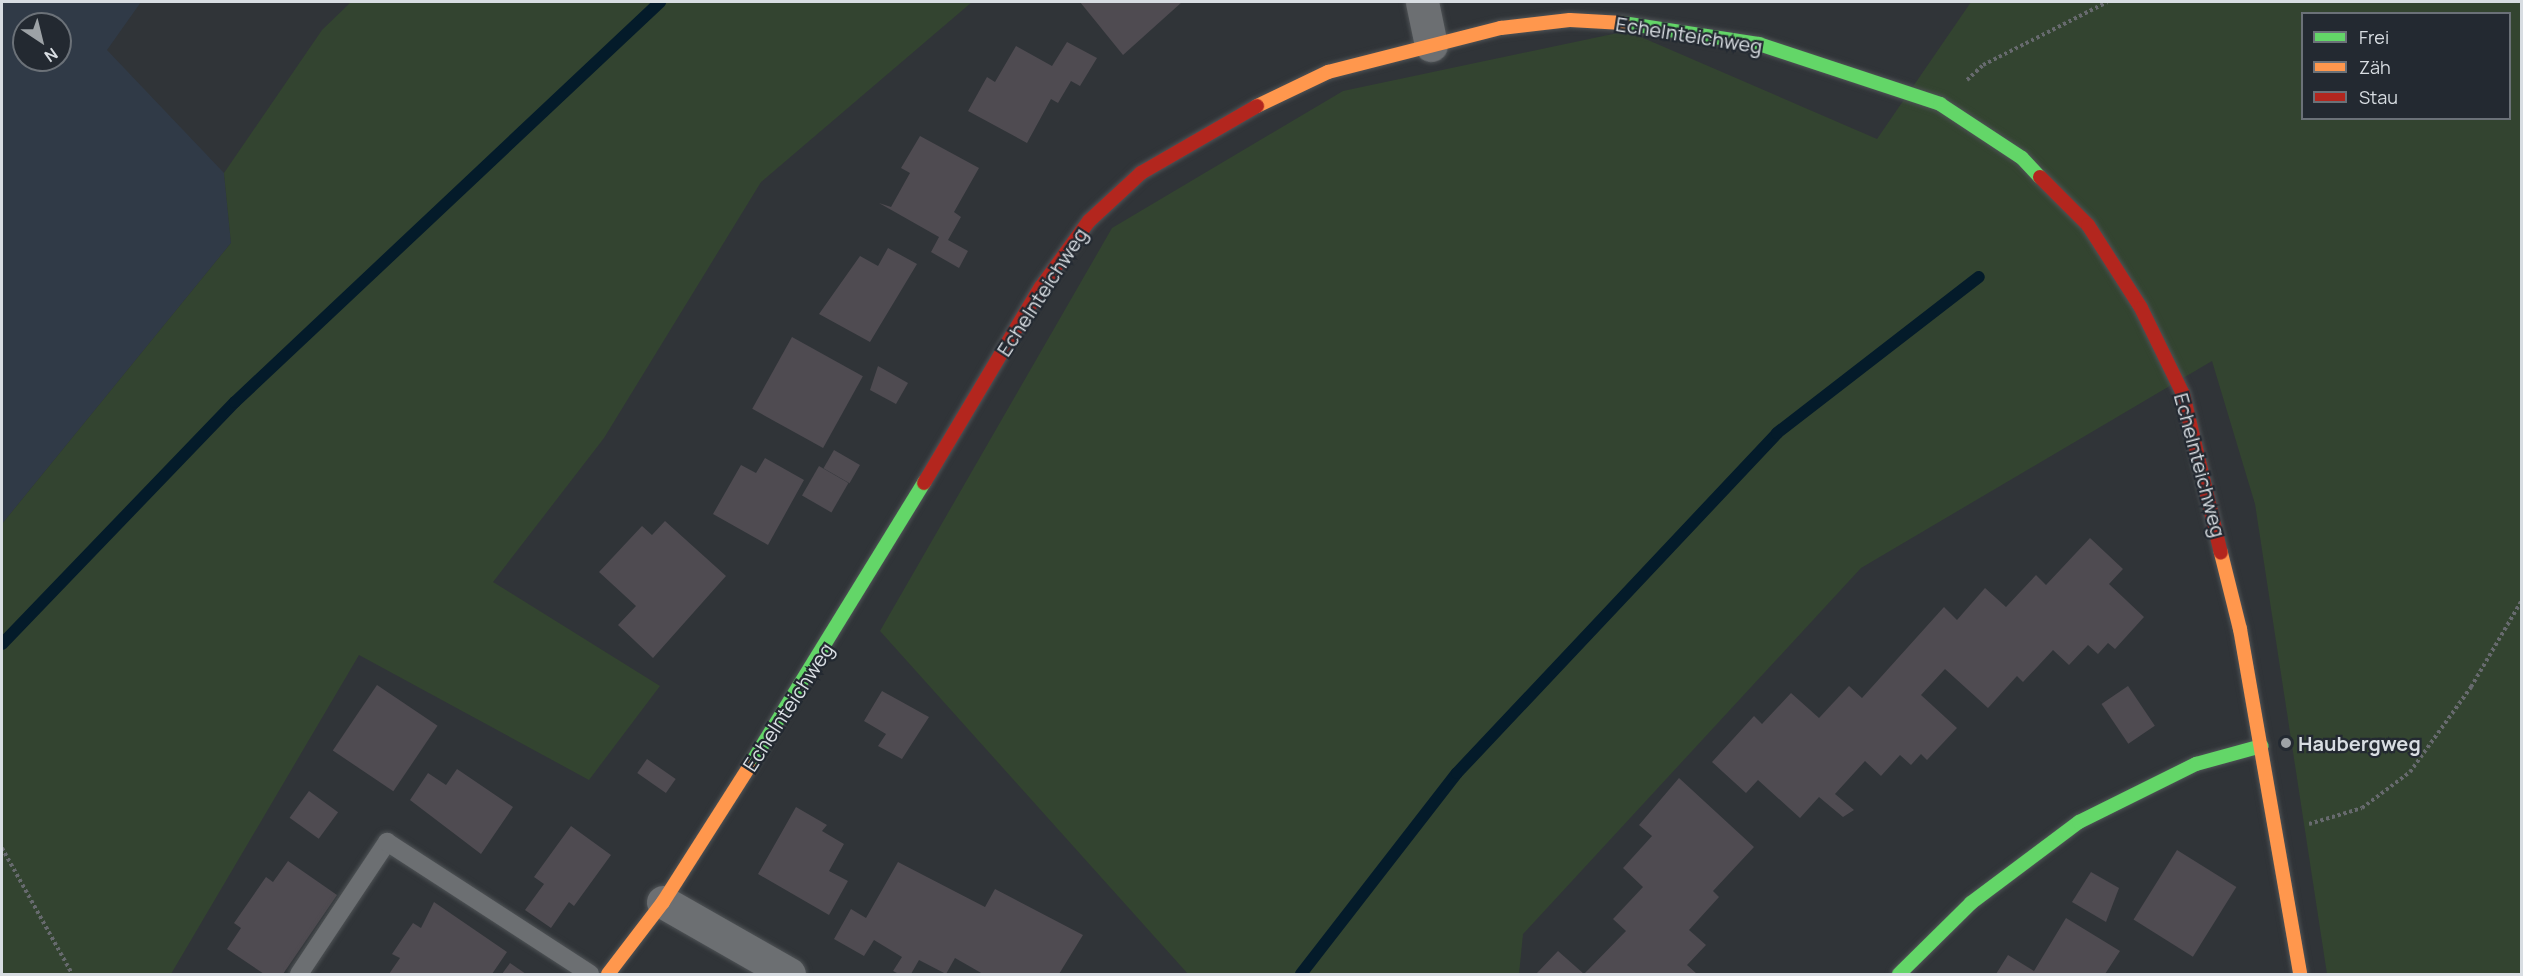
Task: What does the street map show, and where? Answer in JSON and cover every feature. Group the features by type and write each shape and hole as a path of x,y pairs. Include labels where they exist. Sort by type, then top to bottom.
{"street":[{"path":"1422,2 1431,45"},
{"name":"Echelnteichweg","path":"608,975 663,902 836,633 1041,287 1089,221 1141,173 1222,123 1328,72 1571,11 1759,44 1941,104 2022,158 2088,225 2141,308 2183,394 2206,477 2262,746 2279,833 2300,975"},
{"path":"1899,975 1971,903 2079,822 2196,764 2262,746"},
{"path":"663,902 789,975"}],"lane":[{"path":"299,975 387,842 590,975"}],"path":[{"path":"1941,104 1983,64 2107,2"},
{"path":"2279,833 2362,808 2410,772 2471,687 2522,600"},
{"path":"2,848 72,975"}],"shaded area":[{"path":"2,2 141,2 107,50 224,173 231,243 2,524"}],"green space":[{"path":"351,2 972,2 761,182 604,438 493,582 660,686 589,780 359,655 171,974 2,974 2,524 231,243 224,173 322,30"},
{"path":"1971,2 2521,2 2521,974 2327,974 2255,504 2212,361 1861,568 1523,934 1519,974 1188,974 880,631 1112,228 1343,91 1627,31 1877,139"}],"building":[{"path":"1080,2 1182,2 1123,55"},
{"path":"1067,42 1097,58 1080,86 1071,81 1058,103 1051,99 1027,143 968,111 987,77 995,82 1016,46 1052,66"},
{"path":"920,136 979,168 954,212 961,217 948,240 968,251 959,268 931,252 939,237 879,203 891,207 910,173 901,168"},
{"path":"888,248 917,264 870,342 819,314 860,256 878,266"},
{"path":"792,337 863,376 823,448 752,409"},
{"path":"878,366 908,383 896,404 870,390"},
{"path":"834,450 860,465 849,483 824,468"},
{"path":"765,458 804,480 768,545 713,514 741,465 756,473"},
{"path":"819,466 848,483 831,512 802,495"},
{"path":"665,521 726,576 653,658 618,625 636,606 599,572 642,526 652,535"},
{"path":"2090,538 2123,569 2109,584 2144,617 2115,649 2108,643 2098,654 2088,645 2069,665 2053,650 2023,682 2017,676 1988,708 1945,669 1921,695 1957,728 1927,760 1921,754 1911,765 1900,755 1881,776 1865,761 1835,794 1854,810 1843,817 1819,797 1800,818 1758,780 1746,793 1712,762 1754,716 1762,724 1791,693 1819,718 1849,686 1862,698 1944,607 1957,620 1985,588 2006,607 2036,575 2046,585"},
{"path":"377,685 438,726 393,791 333,750"},
{"path":"2128,686 2155,726 2128,744 2101,704"},
{"path":"882,691 929,717 902,759 878,746 886,734 864,721"},
{"path":"647,759 676,779 666,793 637,773"},
{"path":"457,769 513,807 481,854 410,800 428,773 446,785"},
{"path":"1679,778 1754,847 1713,891 1719,897 1689,930 1706,945 1687,965 1697,974 1584,974 1626,931 1613,919 1643,887 1623,868 1652,836 1639,825"},
{"path":"309,791 338,812 319,839 290,818"},
{"path":"796,807 827,825 822,831 844,844 829,871 848,881 829,915 758,874"},
{"path":"571,826 611,855 574,906 569,902 551,928 525,910 544,884 534,877"},
{"path":"2177,850 2236,887 2193,957 2134,920"},
{"path":"288,861 337,895 283,974 264,974 227,949 241,928 234,923 266,877 273,882"},
{"path":"898,862 985,907 995,889 1083,935 1059,974 983,974 955,958 946,974 919,960 911,974 899,974 893,971 902,957 874,940 864,956 834,939 851,909 866,918"},
{"path":"2091,872 2119,888 2106,922 2072,902"},
{"path":"434,902 507,952 492,974 389,974 400,958 392,954 413,923 421,928"},
{"path":"2066,918 2120,951 2105,974 1996,974 2008,955 2034,971"},
{"path":"1558,951 1584,974 1536,974"},
{"path":"510,963 526,974 502,974"}],"waterway":[{"path":"2,644 235,402 660,2"},
{"path":"1301,974 1457,773 1777,433 1979,277"}],"traffic: fast":[{"path":"1623,23 1759,44 1940,104 2022,158 2040,177"},
{"path":"749,767 924,483"},
{"path":"1899,974 1971,903 2079,822 2196,764 2262,746"}],"traffic: slow":[{"path":"1257,106 1328,72 1501,28 1570,20 1623,23"},
{"path":"2221,553 2240,629 2300,974"},
{"path":"608,974 663,902 749,767"}],"traffic: jam":[{"path":"924,483 1041,287 1089,221 1141,173 1257,106"},
{"path":"2040,177 2088,225 2141,308 2183,394 2221,553"}],"place":[{"name":"Haubergweg","path":"2286,743"}]}
